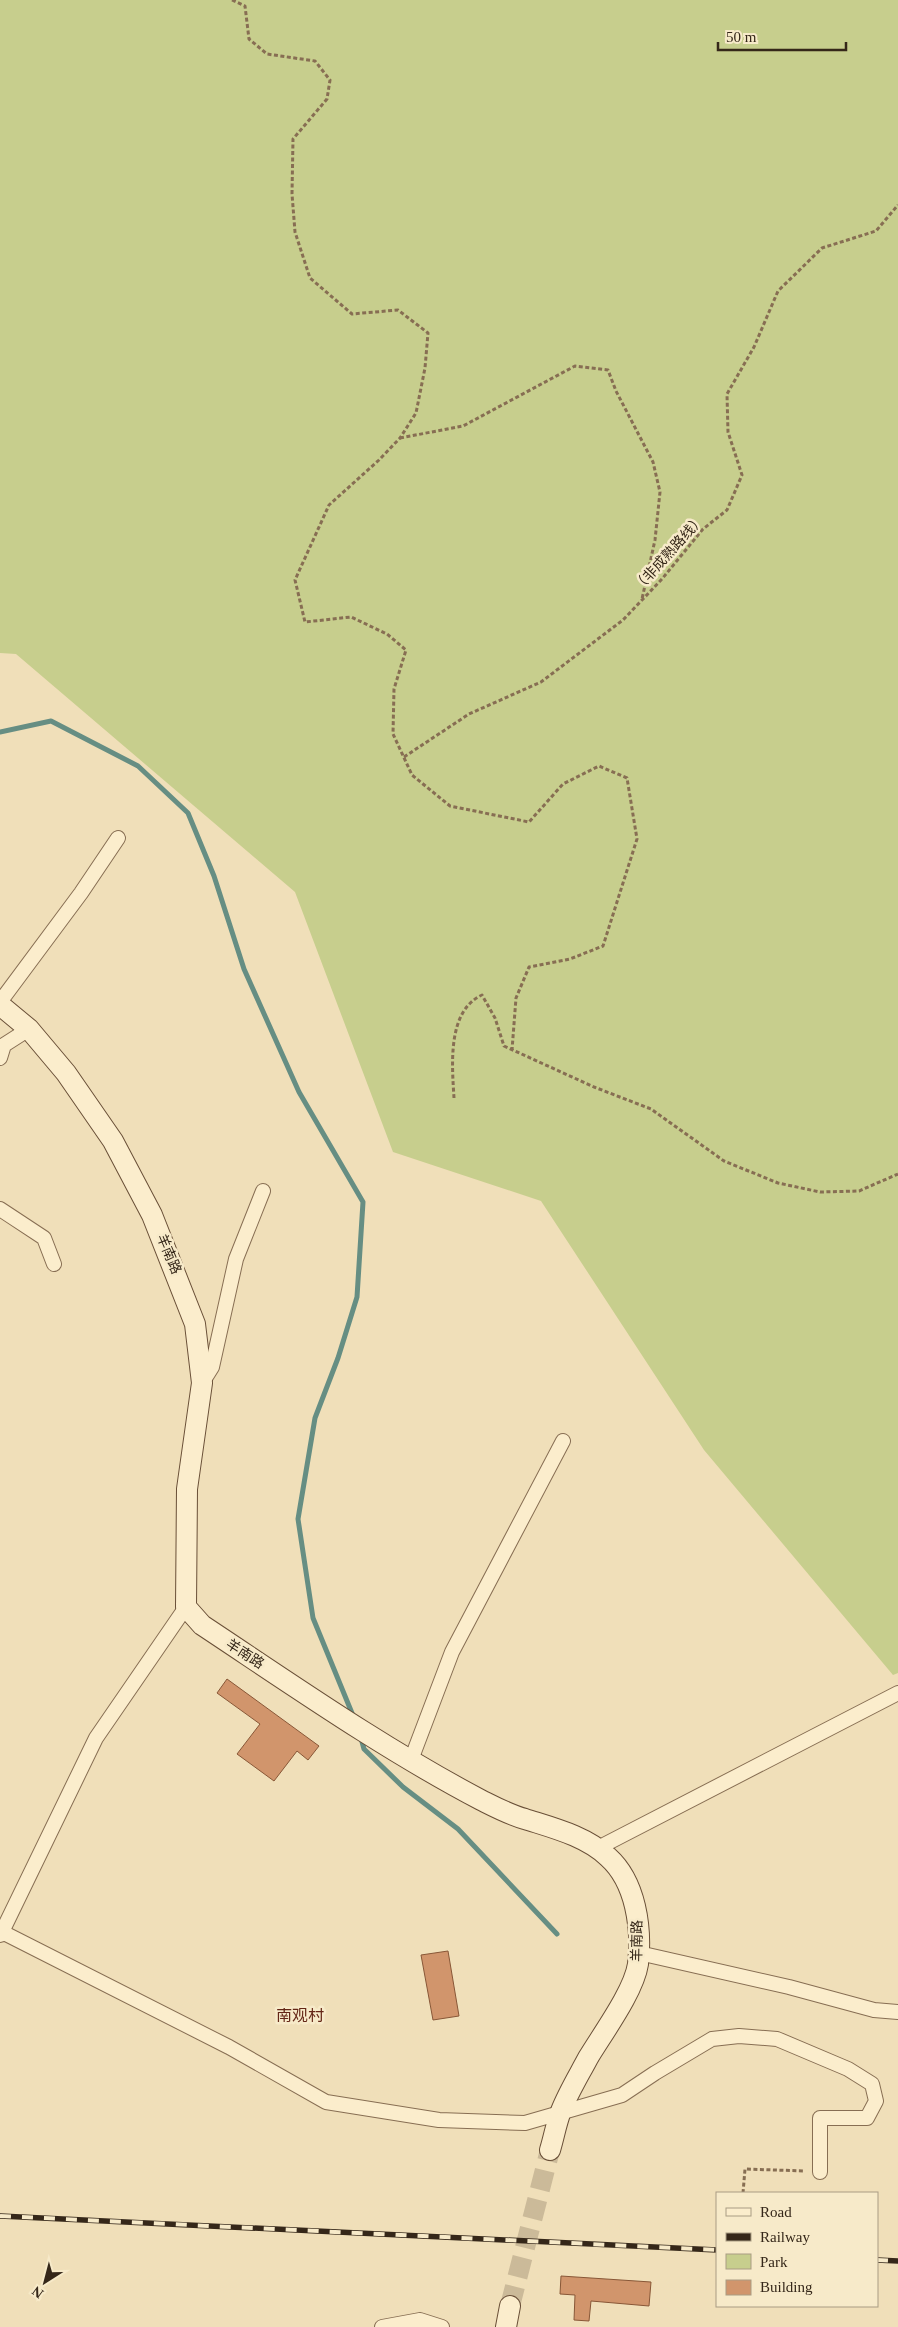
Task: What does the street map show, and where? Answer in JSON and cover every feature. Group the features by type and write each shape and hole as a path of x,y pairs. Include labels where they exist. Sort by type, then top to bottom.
{"street":[{"path":"0,1004 118,838"},
{"name":"羊南路","path":"0,1004 29,1029 66,1073 113,1142 152,1215 195,1324 202,1383 187,1489 186,1607 202,1625 352,1724 411,1760 482,1800 523,1819 549,1826 586,1842 608,1857 627,1883 637,1913 639,1953 637,1967 627,1993 561,2111 550,2150"},
{"path":"0,1058 4,1045 29,1029"},
{"path":"202,1383 212,1367 236,1259 263,1191"},
{"path":"0,1209 44,1238 54,1264"},
{"path":"411,1760 452,1652 563,1441"},
{"path":"186,1607 96,1738 1,1934 229,2046 326,2102 448,2120 525,2123 561,2111 622,2096 654,2073 712,2040 739,2036 776,2039 848,2069 872,2084 876,2101 866,2118 820,2118 820,2172"},
{"path":"596,1849 898,1693"},
{"path":"639,1953 789,1987 874,2010 898,2012"},
{"path":"506,2327 510,2306"},
{"path":"382,2327 420,2320 442,2327"}],"path":[{"path":"232,0 245,6 249,39 267,54 314,61 330,80 327,99 293,139 292,194 296,232 310,278 352,314 398,310 428,333 425,368 416,413 400,438 379,460 329,505 295,580 304,622 351,617 387,634 406,650 394,688 393,734 412,775 450,806 529,822 564,784 599,766 627,778 637,838 603,946 570,959 529,967 516,998 512,1050"},
{"name":"（非成熟路线）","path":"404,757 469,714 541,682 623,620 702,529 727,510 742,475 728,432 727,394 754,347 778,291 822,248 876,231 898,205"},
{"path":"400,438 463,426 575,366 608,370 616,391 653,462 660,492 654,540 642,600"},
{"path":"454,1098 452,1075 457,1021 472,1000 482,995 495,1018 504,1046 594,1087 652,1109 724,1161 778,1184 820,1192 859,1191 898,1174"},
{"path":"743,2192 744,2169 820,2172"}],"green space":[{"path":"0,0 898,0 898,1673 893,1675 704,1450 541,1201 393,1152 295,892 16,654 0,653"}],"building":[{"path":"227,1679 319,1746 308,1760 297,1751 274,1781 237,1754 260,1724 217,1693"},
{"path":"448,1951 459,2016 433,2020 421,1955"},
{"path":"561,2276 651,2282 649,2306 591,2301 589,2321 574,2320 575,2295 560,2294"}],"waterway":[{"path":"0,732 51,721 138,766 188,813 214,876 244,969 299,1092 363,1202 357,1297 338,1358 315,1418 298,1519 313,1618 354,1718"},
{"path":"361,1738 364,1749 403,1787 458,1829 557,1934"}],"tunnel":[{"path":"510,2306 550,2150"}],"railway":[{"path":"0,2216 716,2250"},
{"path":"878,2260 898,2261"}],"district":[{"name":"南观村","path":"300,2015"}]}
